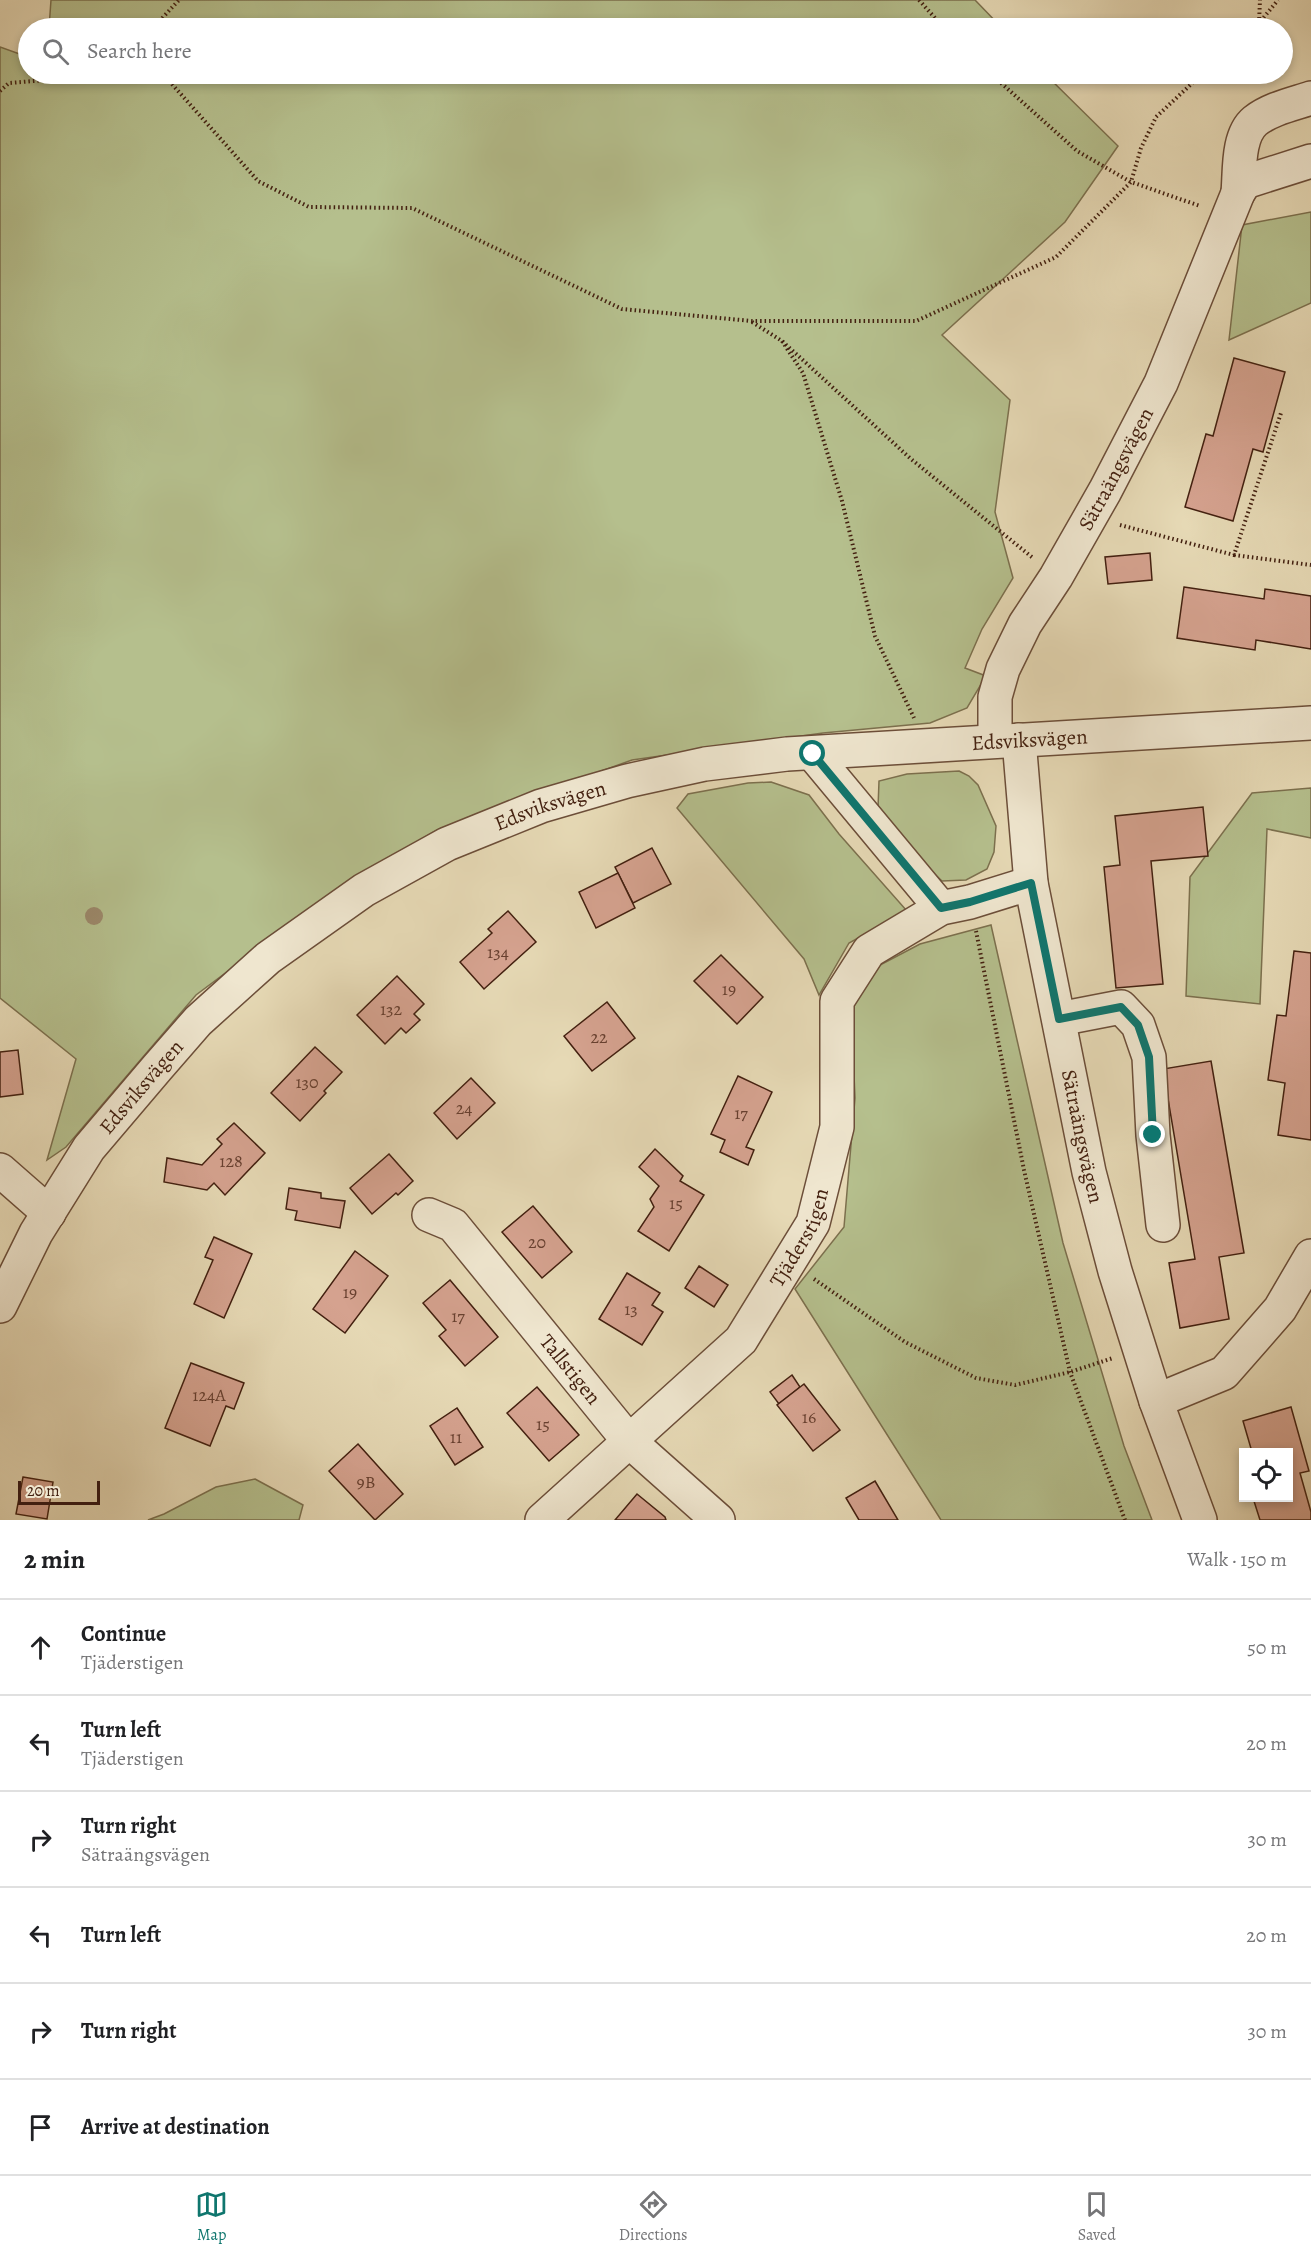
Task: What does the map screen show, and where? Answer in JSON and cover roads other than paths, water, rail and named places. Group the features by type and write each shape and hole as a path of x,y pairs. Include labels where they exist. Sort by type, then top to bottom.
{"street":[{"name":"Sätraängsvägen","path":"1200,1520 1156,1401 1115,1270 1089,1172 1031,883 1007,740 995,697 1004,669 1025,624 1056,577 1090,517 1161,383 1234,204 1246,134 1254,122 1269,113 1311,98"},
{"path":"1234,204 1245,182 1311,161"},
{"name":"Edsviksvägen","path":"0,1306 36,1233 89,1148 198,1020 268,958 364,890 447,844 541,806 627,782 705,764 1007,740 1311,723"},
{"path":"813,754 956,905"},
{"name":"Tjäderstigen","path":"542,1520 741,1340 813,1223 837,1127 837,1001 869,951 956,905 1031,883"},
{"path":"1059,1019 1121,1007 1138,1025 1149,1057 1153,1135 1163,1225"},
{"path":"0,1170 49,1213"},
{"name":"Tallstigen","path":"429,1215 453,1225 628,1440 718,1520"},
{"path":"1156,1401 1224,1373 1280,1310 1311,1256"}]}
